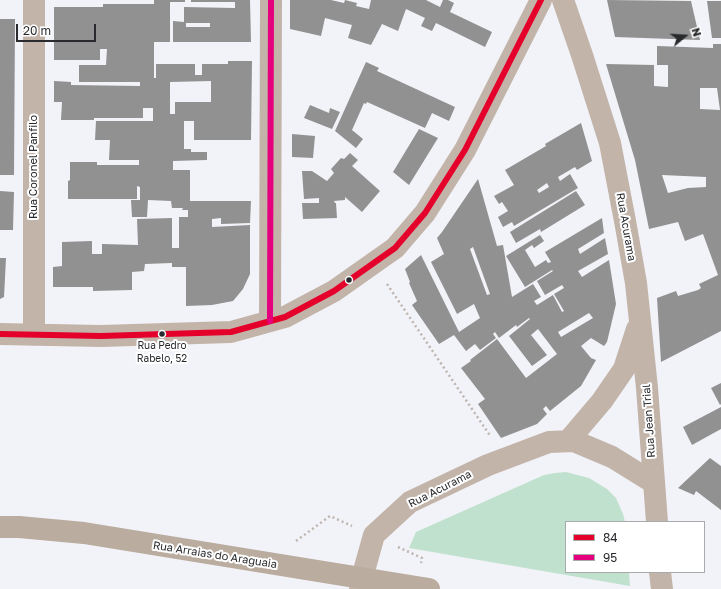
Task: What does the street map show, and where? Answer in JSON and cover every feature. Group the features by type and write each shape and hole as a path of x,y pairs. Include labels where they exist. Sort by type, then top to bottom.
{"main road":[{"name":"Rua Arraias do Araguaia","path":"0,527 84,533 361,584 429,589"}],"street":[{"name":"Rua Coronel Panfilo","path":"34,0 34,335"},
{"path":"270,321 271,0"},
{"path":"0,334 101,336 231,332 285,317 334,291 395,248 425,213 465,150 541,0"},
{"name":"Rua Acurama","path":"563,0 610,143 636,283 640,320 624,369 602,401 568,441"},
{"name":"Rua Jean Trial","path":"640,320 647,388 657,521"},
{"name":"Rua Acurama","path":"361,584 374,536 410,502 505,458 549,442 574,441 612,457 654,483"},
{"path":"660,573 662,589"}],"path":[{"path":"373,264 505,458"}],"green space":[{"path":"566,472 589,478 607,489 616,498 625,521 565,521 565,573 629,573 630,586 409,548 416,532 544,475"}],"building":[{"path":"154,0 185,0 185,2 170,2 170,42 154,42 154,78 156,78 156,64 195,64 195,75 202,75 202,64 228,64 228,61 252,61 251,140 194,140 194,121 184,121 184,149 191,149 191,152 207,152 207,160 173,161 173,170 190,170 190,201 251,201 250,223 221,224 221,218 212,219 212,227 250,225 250,274 243,289 233,301 212,305 186,306 186,267 172,267 172,263 145,264 144,271 132,272 132,290 93,291 93,287 53,287 53,267 62,266 62,242 92,241 92,254 102,254 102,244 138,245 137,219 172,218 172,248 179,248 179,217 188,217 188,210 182,210 183,208 172,208 171,201 148,200 147,217 132,217 131,200 140,200 140,187 137,186 137,199 68,199 70,162 97,162 97,165 139,165 139,160 109,160 110,140 95,140 96,121 153,121 153,108 143,108 143,118 61,120 62,102 54,102 54,81 71,82 71,85 140,86 140,82 79,82 79,65 106,65 107,49 100,49 100,60 54,60 54,7 103,7 103,4 154,4","holes":["211,81 211,102 175,102 175,114 170,114 170,82"]},
{"path":"191,0 250,0 251,42 173,42 173,21 184,22 184,7 235,8 235,2 191,2","holes":["186,23 210,23 210,27 186,27"]},
{"path":"290,0 331,0 344,3 345,0 357,3 356,6 369,9 371,0 426,0 440,7 443,0 448,0 454,3 450,12 492,32 485,47 436,23 432,31 421,26 425,18 406,9 398,31 382,24 371,45 348,38 352,25 325,18 321,36 290,29"},
{"path":"607,0 691,1 700,40 615,37"},
{"path":"707,1 721,1 721,38 712,38"},
{"path":"0,19 15,19 14,175 0,175"},
{"path":"713,44 721,44 721,331 661,362 657,298 676,291 678,296 698,290 701,288 699,284 718,275 703,234 685,241 678,222 649,229 635,160 606,64 654,65 654,86 668,87 668,65 657,65 657,46 713,48","holes":["700,88 717,88 720,110 700,109","662,175 706,177 706,187 688,188 668,193"]},
{"path":"366,62 379,68 377,71 455,107 449,121 432,113 425,128 367,102 366,104 364,103 352,130 363,139 356,148 335,131"},
{"path":"310,105 329,113 330,108 340,112 332,129 304,118"},
{"path":"581,123 592,161 577,170 575,167 558,177 560,181 570,174 578,188 514,226 512,222 503,227 498,217 508,211 502,202 499,204 494,196 514,185 505,170 546,146 545,144","holes":["547,183 549,187 539,193 537,190"]},
{"path":"419,129 438,138 409,185 393,172"},
{"path":"292,134 315,136 313,158 292,157"},
{"path":"350,153 358,160 352,166 380,191 362,212 345,197 345,200 334,201 336,203 337,218 303,219 302,203 319,203 319,198 304,199 302,171 312,171 327,181 334,173 331,169 341,158 344,159"},
{"path":"478,179 497,246 503,245 512,297 533,284 541,297 534,301 537,305 553,295 562,312 564,311 554,294 564,288 562,285 545,295 537,281 553,271 552,270 525,287 506,256 540,235 544,241 534,248 532,245 525,250 535,267 546,260 548,263 551,262 545,252 602,218 604,233 578,249 580,254 605,238 608,254 578,271 582,277 609,260 616,304 607,342 604,346 591,338 581,346 591,358 596,360 581,386 550,411 546,406 543,409 547,414 537,424 501,438 478,404 485,399 461,368 497,339 526,378 557,354 538,329 531,335 547,355 532,366 509,336 530,319 529,318 517,327 516,325 499,338 495,332 493,334 496,338 480,350 475,344 466,351 454,335 439,344 412,305 417,301 405,269 421,255 459,332 480,318 474,304 457,314 431,262 444,254 437,238","holes":["473,247 490,294 487,295 470,249","589,313 593,318 561,337 558,332"]},
{"path":"0,191 14,192 13,230 0,230"},
{"path":"576,191 585,205 541,232 540,229 516,243 510,232"},
{"path":"0,258 6,258 4,297 0,299"},
{"path":"721,383 721,404 720,405 711,388"},
{"path":"721,407 721,429 692,445 683,427"},
{"path":"710,458 721,466 721,510 696,491 694,495 678,488"}],"transit line":[{"name":"95","path":"270,321 271,0"},
{"name":"84","path":"0,334 101,336 231,332 285,317 334,291 395,248 425,213 465,150 541,0"}],"place":[{"name":"Rua Pedro Rabelo, 52","path":"162,334"}]}
